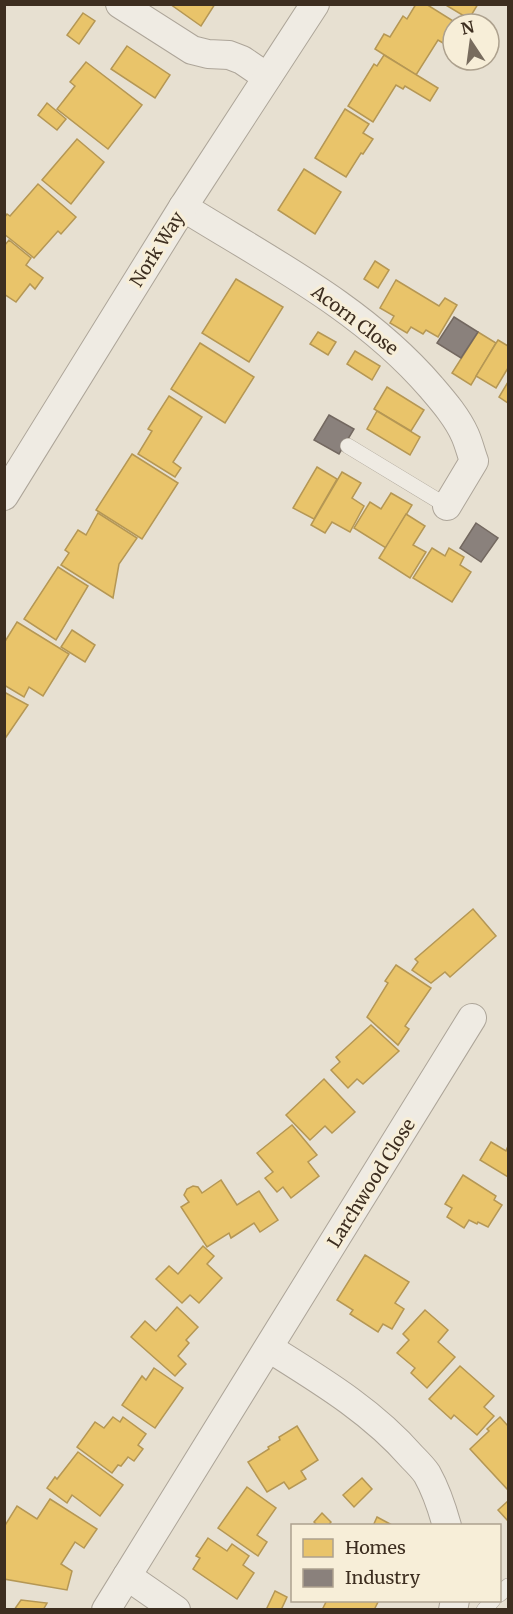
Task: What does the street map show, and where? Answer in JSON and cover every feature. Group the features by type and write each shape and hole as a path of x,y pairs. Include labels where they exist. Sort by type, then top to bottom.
{"street":[{"path":"120,4 192,50 208,54 229,55 242,60 267,76"},
{"name":"Nork Way","path":"4,496 183,207 315,4"},
{"name":"Acorn Close","path":"183,207 332,299 376,332 417,371 445,404 458,424 474,461 447,506"},
{"name":"Larchwood Close","path":"106,1610 472,1018"},
{"path":"270,1348 329,1386 396,1439 426,1474 442,1506 446,1524"},
{"path":"127,1576 176,1610"}],"lane":[{"path":"348,446 447,506"}],"building: Homes":[{"path":"170,4 215,4 201,26"},
{"path":"416,4 426,4 441,13 441,42 438,40 416,75 375,49 384,34 390,37 403,16 407,19"},
{"path":"444,4 478,4 473,12 457,12"},
{"path":"83,13 95,21 79,44 67,35"},
{"path":"127,46 170,75 155,98 111,69"},
{"path":"384,55 438,88 430,101 405,86 403,89 396,85 373,122 348,106 374,64 377,66"},
{"path":"86,62 142,105 108,149 57,109 75,86 70,82"},
{"path":"47,103 66,119 57,130 38,115"},
{"path":"345,109 369,124 363,133 373,139 346,177 315,158"},
{"path":"77,139 104,162 71,204 42,180"},
{"path":"304,169 341,192 315,234 278,210"},
{"path":"38,184 76,217 61,234 58,231 34,258 4,234 4,218 7,214 10,216"},
{"path":"9,240 31,258 26,265 43,278 35,289 30,284 16,302 4,294 4,246"},
{"path":"375,261 389,270 378,288 364,279"},
{"path":"236,279 283,307 249,362 202,333"},
{"path":"396,280 439,306 445,298 457,305 438,337 426,330 423,334 411,327 407,333 390,323 394,316 380,308"},
{"path":"318,332 336,342 328,355 310,344"},
{"path":"478,332 496,343 471,385 452,373"},
{"path":"498,340 508,346 508,368 496,388 476,376"},
{"path":"200,343 254,377 225,423 171,389"},
{"path":"355,351 380,366 372,380 347,364"},
{"path":"508,382 508,403 499,397"},
{"path":"387,387 424,410 411,431 374,409"},
{"path":"169,396 202,417 173,462 181,468 175,477 138,454 152,431 148,429"},
{"path":"377,411 420,437 410,455 367,429"},
{"path":"132,454 178,483 142,539 96,510"},
{"path":"317,467 337,479 314,519 293,508"},
{"path":"342,472 361,483 352,498 364,506 350,532 332,522 325,533 311,525"},
{"path":"391,493 412,505 386,548 354,528 370,502 381,509"},
{"path":"98,513 137,538 119,564 113,598 61,565 69,553 65,550 78,530 86,535"},
{"path":"406,514 425,526 413,545 426,552 410,578 379,558"},
{"path":"432,548 445,556 449,548 464,557 460,565 471,572 452,602 413,578"},
{"path":"58,567 88,586 56,640 24,619"},
{"path":"17,622 69,654 43,696 29,687 24,697 4,685 4,643"},
{"path":"72,630 95,645 85,662 61,647"},
{"path":"4,692 28,705 4,740"},
{"path":"473,909 496,936 450,977 445,972 431,983 412,970 418,962 415,959"},
{"path":"396,965 431,988 405,1026 409,1029 398,1045 367,1017 388,983 385,981"},
{"path":"371,1025 399,1051 363,1084 357,1079 348,1088 331,1070 340,1062 336,1057"},
{"path":"324,1079 355,1112 332,1133 325,1126 310,1140 286,1115"},
{"path":"292,1125 317,1155 308,1162 319,1176 291,1198 283,1187 277,1192 265,1178 273,1172 257,1153"},
{"path":"491,1142 506,1151 508,1146 508,1177 480,1160"},
{"path":"463,1175 496,1196 494,1200 502,1205 488,1227 469,1220 464,1228 447,1217 452,1208 445,1204"},
{"path":"221,1180 237,1205 259,1191 278,1220 260,1232 254,1223 231,1238 229,1233 207,1247 181,1207 189,1202 184,1195 187,1189 193,1186 198,1187 202,1193"},
{"path":"203,1246 214,1256 207,1264 222,1278 199,1303 190,1295 182,1303 156,1279 169,1266 178,1274"},
{"path":"365,1255 409,1282 395,1303 404,1309 392,1329 383,1324 378,1332 350,1314 353,1310 337,1300"},
{"path":"177,1307 198,1327 186,1340 189,1343 178,1356 186,1364 175,1376 131,1337 145,1321 156,1331"},
{"path":"425,1310 448,1330 438,1342 455,1357 427,1388 411,1373 415,1368 397,1353 409,1340 403,1334"},
{"path":"460,1366 494,1396 484,1407 494,1416 477,1435 454,1415 451,1419 429,1399"},
{"path":"154,1368 183,1388 155,1428 122,1405 142,1376 146,1380"},
{"path":"113,1417 120,1422 123,1417 146,1434 138,1445 143,1449 134,1461 128,1457 112,1473 77,1447 95,1422 104,1428"},
{"path":"500,1417 508,1426 508,1490 470,1449"},
{"path":"297,1426 318,1460 301,1471 306,1479 289,1489 284,1482 267,1492 248,1462 269,1449 268,1447 280,1440 279,1437"},
{"path":"78,1452 123,1485 100,1516 72,1495 67,1503 47,1488"},
{"path":"362,1478 372,1489 354,1507 343,1495"},
{"path":"247,1487 276,1508 257,1535 267,1542 258,1556 218,1528"},
{"path":"50,1499 97,1529 84,1548 75,1542 61,1564 72,1571 67,1590 4,1579 4,1527 17,1506 37,1519"},
{"path":"508,1501 508,1521 498,1510"},
{"path":"322,1513 331,1522 316,1524 314,1522"},
{"path":"377,1517 390,1524 374,1524"},
{"path":"208,1538 227,1551 232,1544 249,1556 243,1565 254,1573 237,1599 193,1569 200,1558 196,1556"},
{"path":"275,1591 287,1597 281,1610 266,1610"},
{"path":"21,1600 47,1603 43,1610 14,1610"},
{"path":"326,1602 378,1602 374,1610 322,1610"}],"building: Industry":[{"path":"454,317 478,332 461,358 437,343"},
{"path":"329,415 354,429 339,454 314,440"},
{"path":"476,523 498,538 481,562 460,548"}]}
